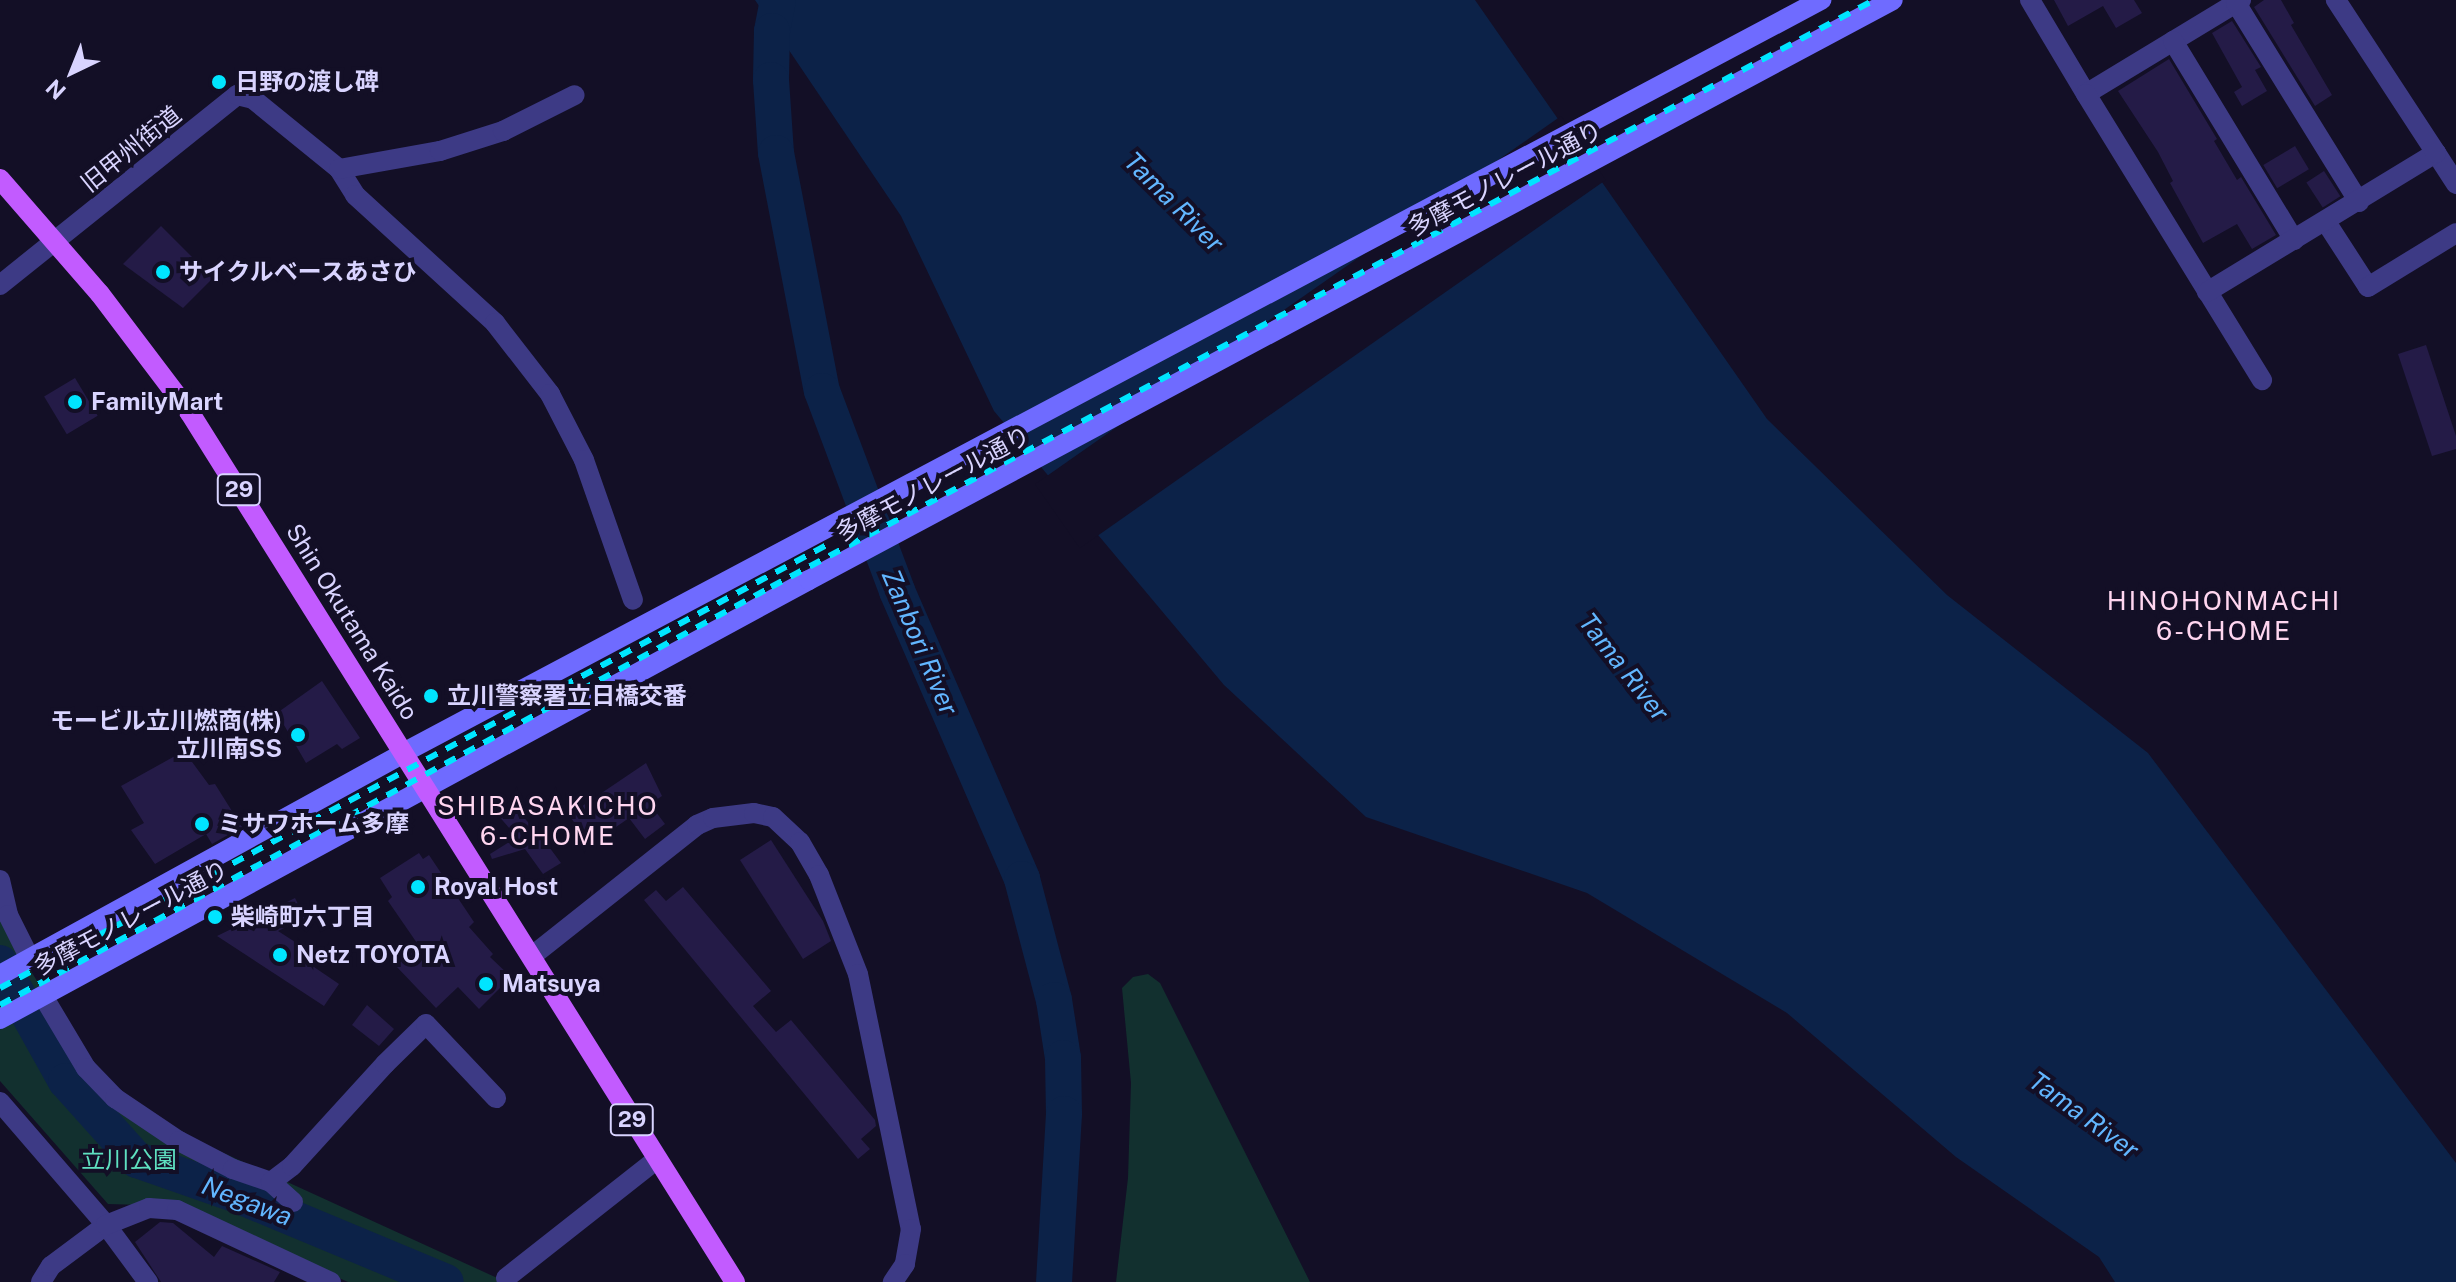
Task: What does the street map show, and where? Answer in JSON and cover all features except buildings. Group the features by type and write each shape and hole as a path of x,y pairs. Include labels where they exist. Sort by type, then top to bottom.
{"main road":[{"name":"多摩モノレール通り","path":"0,975 403,753 1821,0"},
{"name":"多摩モノレール通り","path":"0,1019 809,580 1893,0"},
{"name":"Shin Okutama Kaido","path":"0,179 56,241 190,413 426,789"},
{"name":"29","path":"426,789 735,1282"}],"street":[{"path":"2030,0 2262,380"},
{"path":"2336,0 2456,184"},
{"path":"2086,94 2239,1 2359,202"},
{"path":"2173,41 2294,240"},
{"name":"旧甲州街道","path":"0,285 237,95 253,99 339,169"},
{"path":"575,95 503,131 440,151 339,169 355,195 495,323 550,394 584,460 633,600"},
{"path":"2207,292 2436,153"},
{"path":"2326,222 2368,287 2456,233"},
{"path":"532,956 697,825 713,818 754,813 773,817 800,842 819,875 858,974 911,1229 905,1264 893,1282"},
{"path":"0,880 8,915 27,961"},
{"path":"42,996 71,1047 115,1098 179,1141 233,1169 271,1182 293,1202"},
{"path":"271,1182 292,1166 426,1024 496,1098"},
{"path":"0,1102 106,1225 148,1282"},
{"path":"506,1278 657,1159"},
{"path":"41,1282 51,1266 106,1225 149,1208 177,1210 331,1282"}],"green space":[{"name":"立川公園","path":"0,899 8,934 112,1102 506,1282 348,1282 177,1206 108,1204 0,1081"},
{"path":"1148,974 1160,983 1310,1282 1116,1282 1128,1178 1131,1083 1122,988 1133,977"}],"water":[{"name":"Tama River","path":"755,0 1475,0 1767,419 1947,595 2148,753 2456,1163 2456,1282 2115,1282 2099,1257 1956,1157 1787,1013 1587,893 1366,817 1224,685 994,411 901,216"}],"pier":[{"path":"1561,116 1606,180 1080,548 1035,484"}],"waterway":[{"name":"Zanbori River","path":"778,0 772,31 771,80 776,153 822,391 897,591 1022,879 1054,1000 1063,1058 1064,1114 1054,1282"},
{"name":"Negawa","path":"0,963 66,1081 137,1160 237,1195 446,1282"}],"railway":[{"path":"0,1005 771,587 1874,0"},
{"path":"0,988 832,542"}],"place":[{"name":"日野の渡し碑","path":"219,82"},
{"name":"サイクルベースあさひ","path":"163,272"},
{"name":"FamilyMart","path":"75,402"},
{"name":"立川警察署立日橋交番","path":"431,696"},
{"name":"モービル立川燃商(株) 立川南SS","path":"298,735"},
{"name":"ミサワホーム多摩","path":"202,824"},
{"name":"Royal Host","path":"418,887"},
{"name":"柴崎町六丁目","path":"215,917"},
{"name":"Netz TOYOTA","path":"280,955"},
{"name":"Matsuya","path":"486,984"}],"district":[{"name":"HINOHONMACHI 6-CHOME","path":"2224,616"},
{"name":"SHIBASAKICHO 6-CHOME","path":"548,821"}]}
